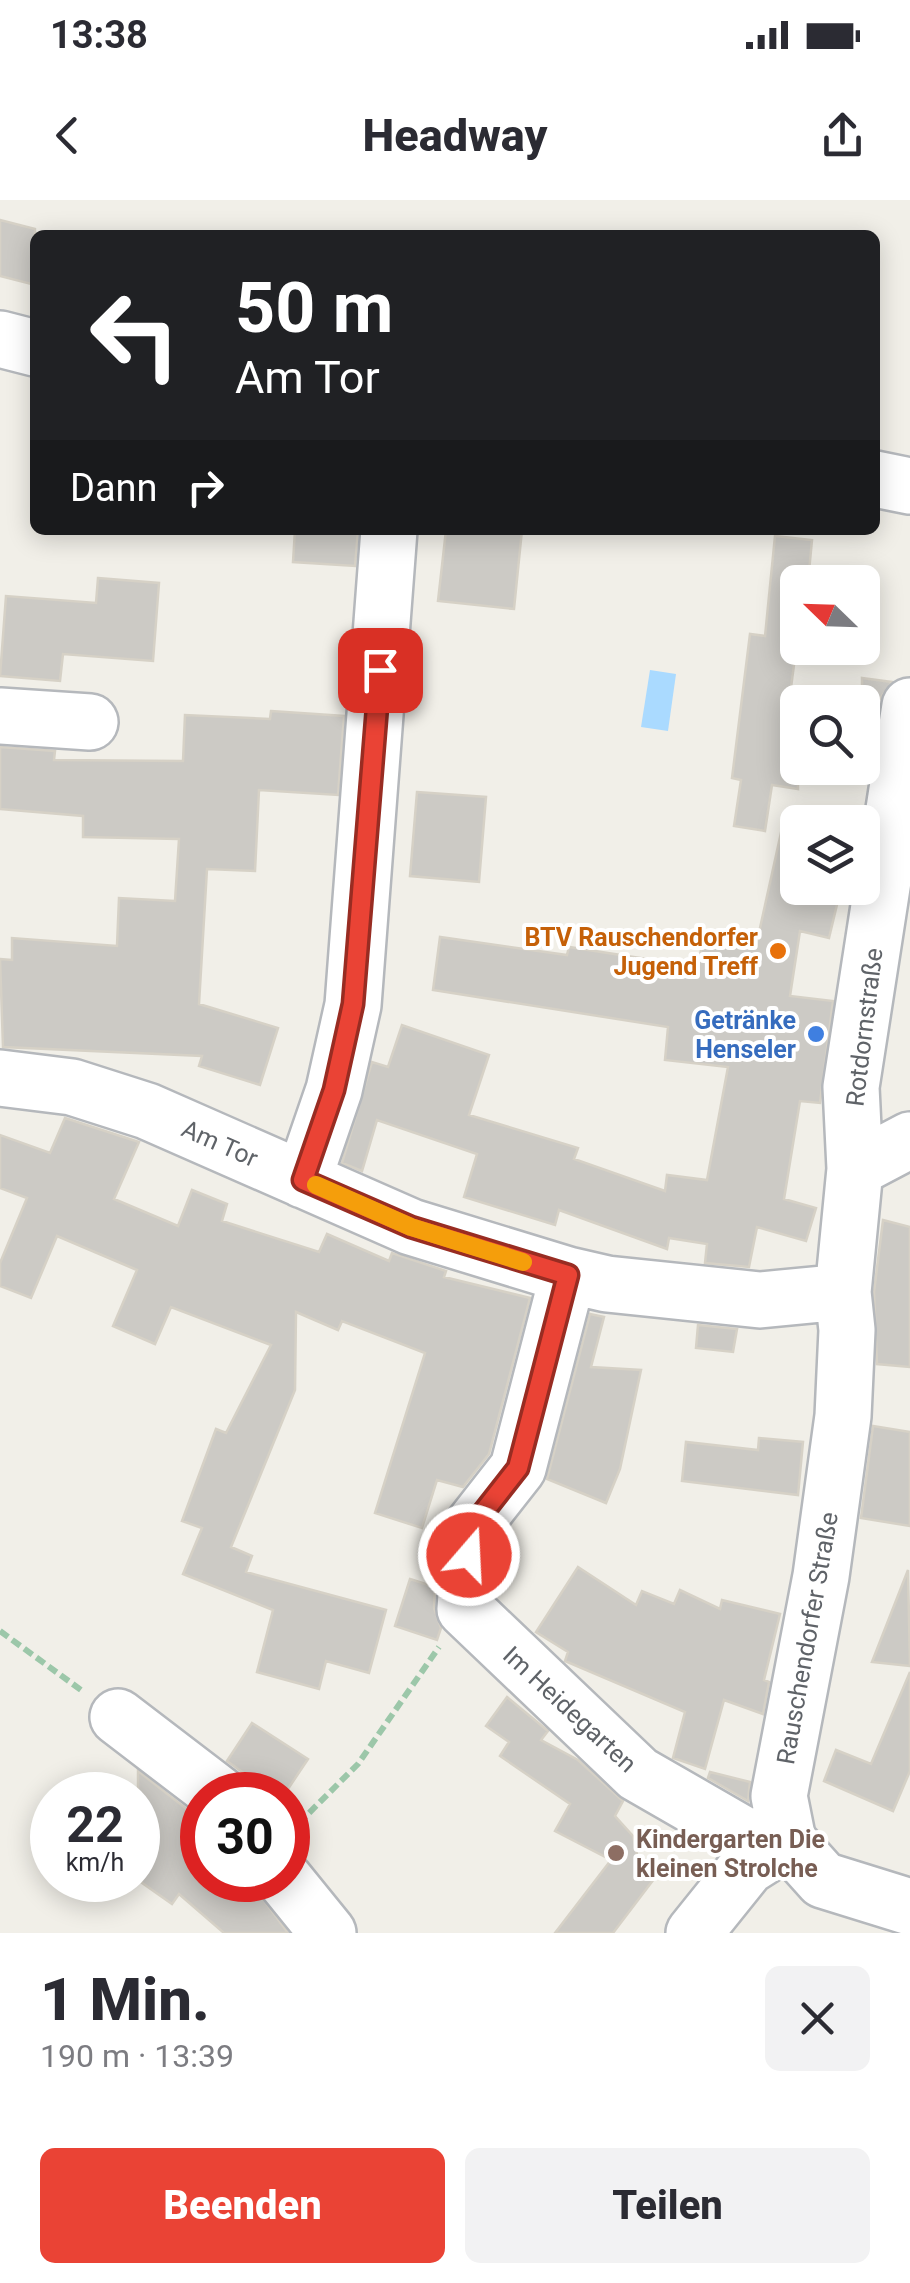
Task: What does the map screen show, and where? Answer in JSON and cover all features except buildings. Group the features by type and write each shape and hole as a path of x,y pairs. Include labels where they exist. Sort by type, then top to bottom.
{"street":[{"path":"0,339 30,347"},
{"path":"880,480 910,486"},
{"path":"303,1180 334,1090 353,1004 389,535"},
{"name":"Rotdornstraße","path":"843,1292 855,1169 852,1088 910,706"},
{"path":"0,716 90,722"},
{"name":"Am Tor","path":"0,1078 72,1086 128,1105 411,1227 568,1275 607,1284 760,1300 843,1292"},
{"path":"855,1169 910,1140"},
{"path":"465,1609 471,1528 518,1468 568,1275"},
{"name":"Rauschendorfer Straße","path":"788,1841 779,1796 821,1576 843,1416 847,1330 843,1292"},
{"name":"Im Heidegarten","path":"465,1609 638,1774 744,1836 788,1841"},
{"path":"118,1717 190,1772"},
{"path":"694,1933 746,1868 788,1841 823,1880 910,1907"},
{"path":"303,1902 328,1933"}],"path":[{"path":"310,1812 358,1764 465,1609"},
{"path":"0,1631 118,1717"}],"water":[{"path":"650,670 676,674 668,731 641,727"}],"slow traffic":[{"path":"316,1185 411,1227 523,1262"}],"place":[{"name":"BTV Rauschendorfer Jugend Treff","path":"778,951"},
{"name":"Getränke Henseler","path":"816,1034"},
{"name":"Kindergarten Die kleinen Strolche","path":"616,1853"}],"route":[{"path":"380,670 353,1004 334,1090 303,1180 411,1227 568,1275 518,1468 471,1528 469,1555"}]}
